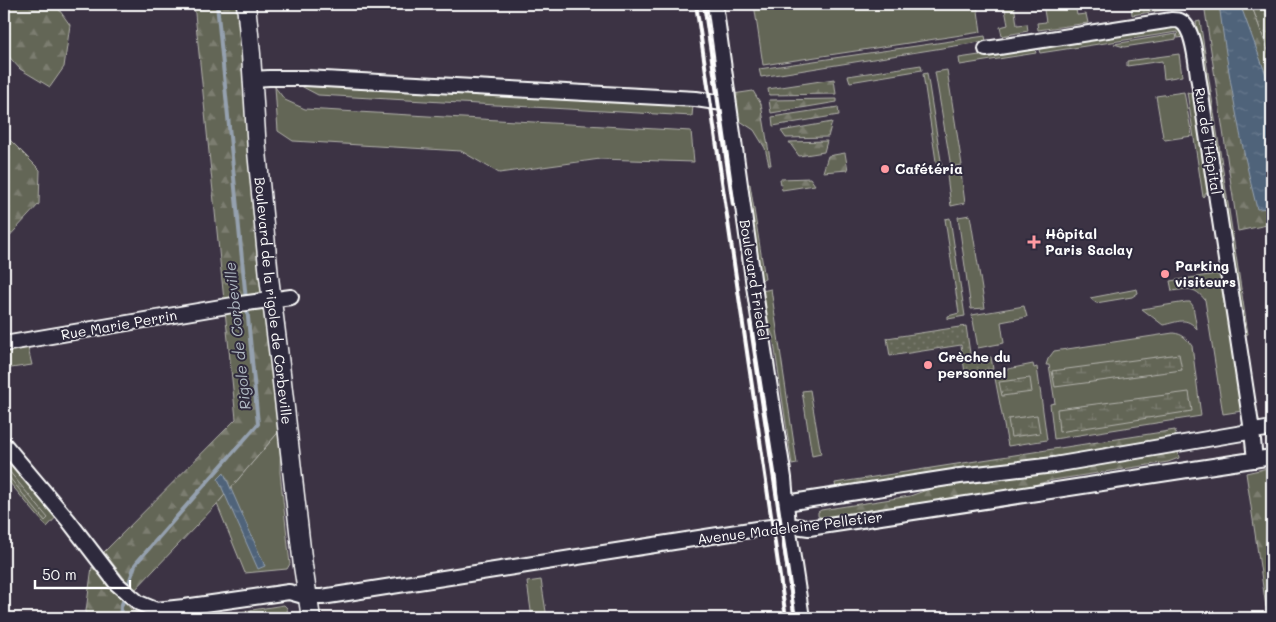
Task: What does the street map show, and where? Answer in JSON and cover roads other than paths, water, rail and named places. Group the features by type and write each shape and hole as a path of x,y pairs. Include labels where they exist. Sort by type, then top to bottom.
{"main road":[{"name":"Boulevard de la rigole de Corbeville","path":"246,4 253,79 263,301 282,383 302,566 311,618"}],"street":[{"name":"Boulevard Friedel","path":"714,4 738,178 784,478 788,525 802,618"},
{"name":"Rue de l'Hôpital","path":"986,49 1172,20 1181,21 1187,27 1191,34 1255,460"},
{"path":"253,79 334,80 696,99 729,104"},
{"name":"Rue Marie Perrin","path":"4,344 291,297"},
{"name":"Avenue Madeleine Pelletier","path":"786,503 960,476 1054,465 1272,428"},
{"name":"Avenue Madeleine Pelletier","path":"4,444 68,520 117,584 138,603 156,610 289,592 308,597 322,597 788,525 809,528 1272,457"}],"water":[{"path":"1219,4 1240,4 1272,91 1272,208 1257,209 1235,107"},
{"path":"224,473 265,566 258,569 218,479"}],"waterway":[{"name":"Rigole de Corbeville","path":"217,4 246,300"},
{"name":"Rigole de Corbeville","path":"127,589 138,561 258,424 247,307"},
{"name":"Rigole de Corbeville","path":"120,618 125,596"}],"railway":[{"path":"696,4 786,618"},
{"path":"704,4 733,205"},
{"path":"750,322 795,618"}],"place":[{"name":"Cafétéria","path":"885,169"},
{"name":"Hôpital Paris Saclay","path":"1034,242"},
{"name":"Parking visiteurs","path":"1165,274"},
{"name":"Crèche du personnel","path":"928,365"}]}
